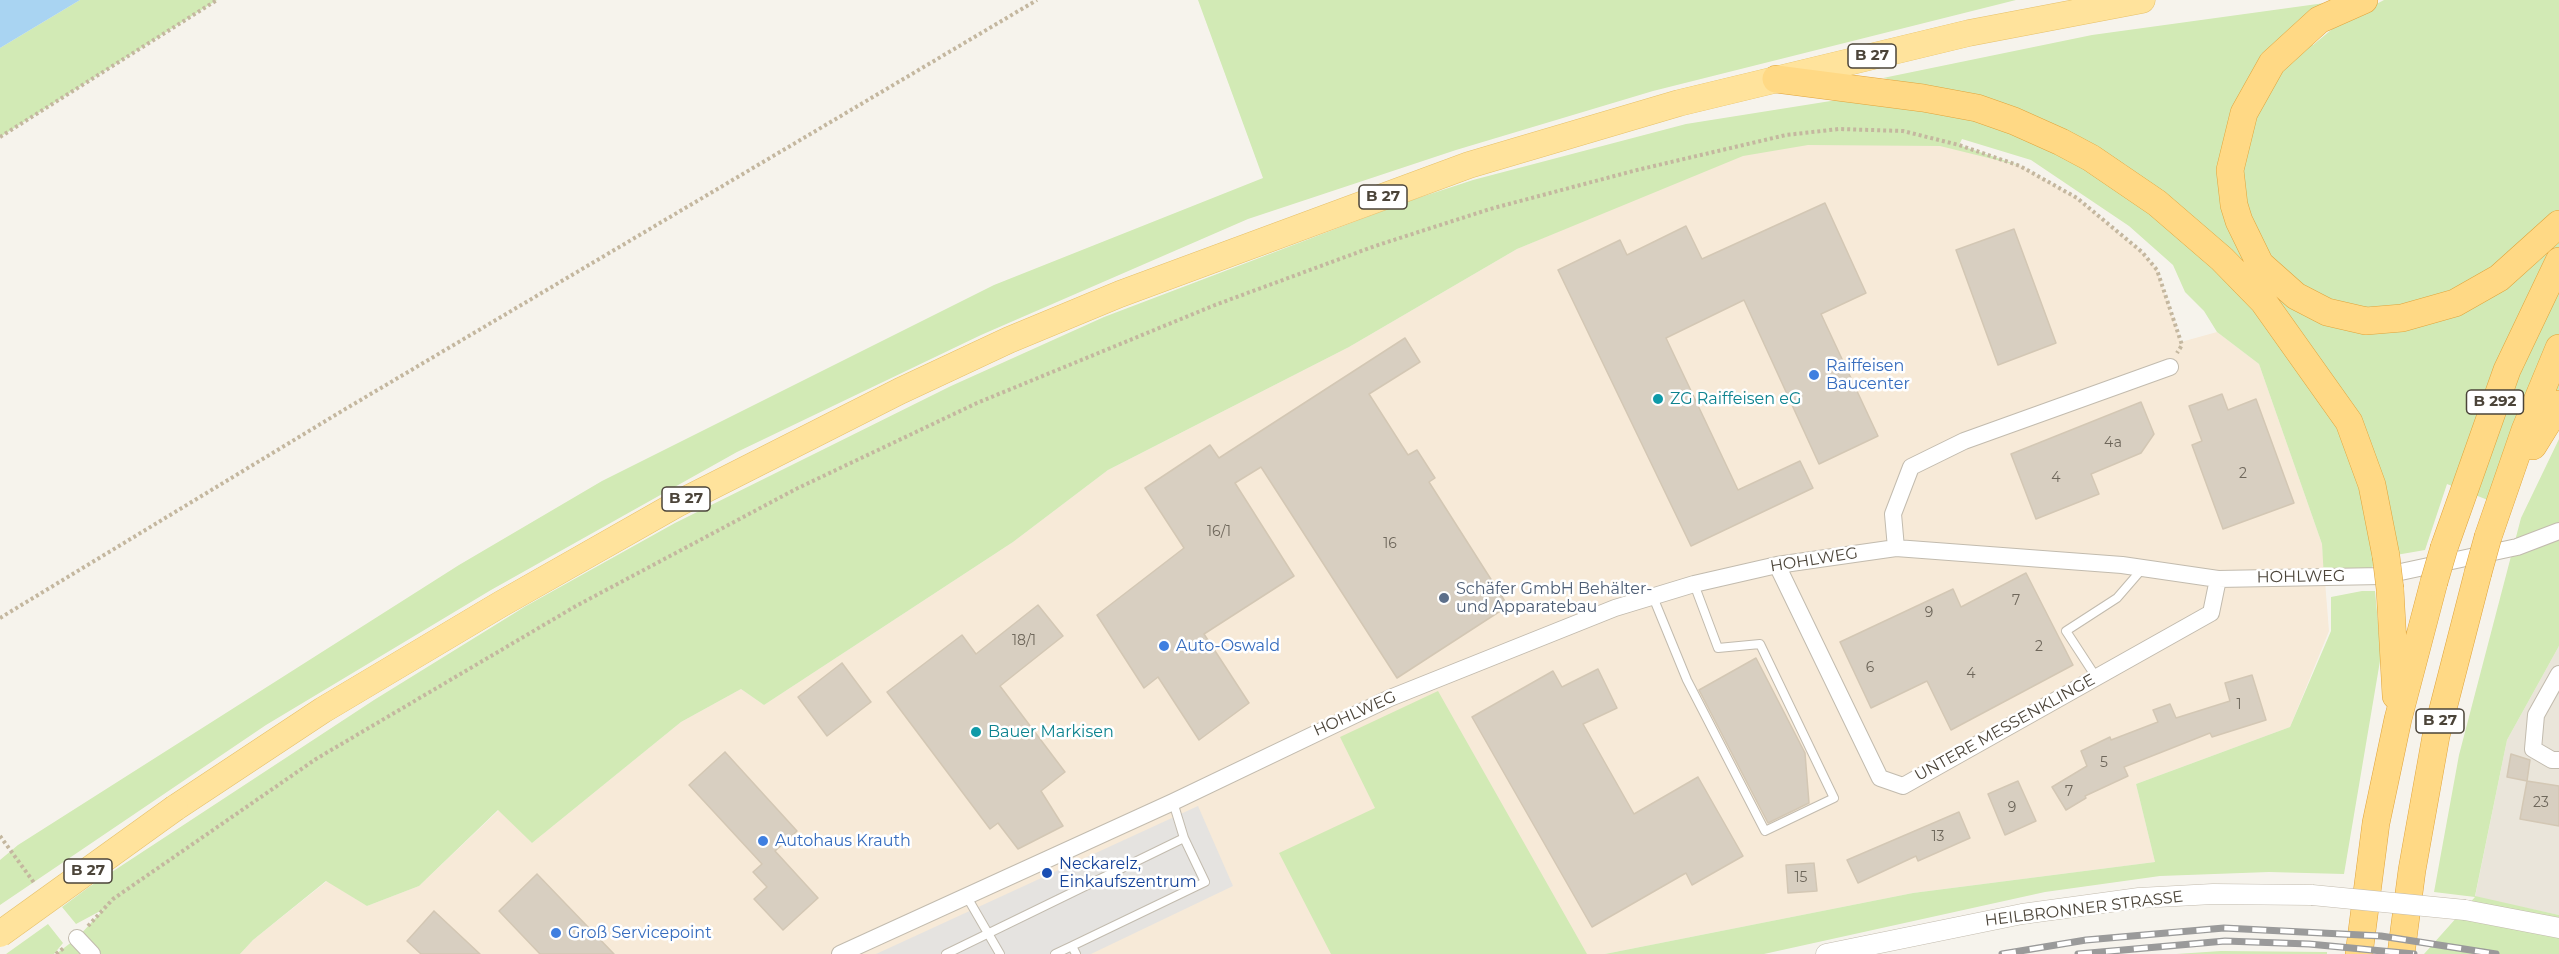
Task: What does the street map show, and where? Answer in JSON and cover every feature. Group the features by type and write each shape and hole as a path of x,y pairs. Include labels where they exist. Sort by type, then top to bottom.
{"highway":[{"path":"2364,0 2319,20 2272,63 2244,113 2229,170 2236,213 2260,264 2296,296 2327,312 2366,321 2402,318 2455,303 2499,278 2559,224"},
{"path":"1776,79 1923,98 1977,108 2014,121 2081,153 2157,203 2222,259 2263,300 2349,422 2372,485 2390,589 2398,719"},
{"name":"B 292","path":"2398,719 2444,548 2507,370 2559,261"},
{"name":"B 27","path":"2401,954 2412,870 2436,736 2478,573 2498,504 2559,348"},
{"path":"2498,504 2559,404"},
{"name":"B 27","path":"2359,954 2376,823 2398,719"}],"main road":[{"name":"B 27","path":"0,934 176,808 323,710 501,604 667,510 828,426 1009,340 1119,294 1469,165 1679,103 1776,79 1980,31 2142,0"}],"street":[{"path":"1896,548 1893,514 1911,467 1964,441 2170,367"},
{"name":"HOHLWEG","path":"840,954 1173,802 1390,698 1615,608 1694,584 1777,565 1896,548 2143,568 2218,579 2382,576 2517,547 2559,531"},
{"name":"UNTERE MESSENKLINGE","path":"1777,565 1880,778 1903,786 2211,613 2218,579"},
{"path":"2559,674 2536,715 2533,749 2552,760 2559,760"},
{"name":"HEILBRONNER STRASSE","path":"1826,954 2022,914 2139,898 2213,894 2312,895 2465,910 2559,928"},
{"path":"77,938 92,954"}],"lane":[{"path":"2096,677 2066,632 2117,598 2143,568"},
{"path":"1653,597 1688,680 1765,831 1834,798 1760,644 1718,648 1694,584"},
{"path":"1055,954 1074,950 1205,882 1184,838 1173,802"},
{"path":"946,954 1184,838"},
{"path":"967,897 1000,954"}],"path":[{"path":"0,137 217,0"},
{"path":"0,618 342,411 1037,0"},
{"path":"113,899 316,759 576,606 796,489 977,404 1215,304 1418,232 1637,170 1786,135 1839,129 1903,131 1959,145 2020,166 2077,198 2142,252 2157,270 2182,345 2170,367"}],"shaded area":[{"path":"1903,131 2021,166 2077,198 2142,252 2157,270 2181,342 2217,332 2259,364 2322,544 2329,631 2290,727 2136,784 2155,862 1913,893 1605,954 240,954 253,940 327,881 367,906 419,886 499,810 532,843 681,722 741,689 764,705 1013,542 1108,470 1349,347 1517,249 1786,135"},
{"path":"2559,646 2559,915 2475,897 2507,740"},
{"path":"1198,806 1233,886 1091,954 876,954"}],"green space":[{"path":"80,0 217,0 0,137 0,48"},
{"path":"1198,0 2016,0 1653,91 1456,150 1248,219 981,335 737,452 491,590 266,725 0,905 0,860 18,845 459,565 602,481 994,285 1263,178"},
{"path":"2384,0 2559,0 2559,404 2498,504 2447,484 2425,550 2396,555 2374,565 2364,576 2324,578 2322,544 2259,364 2217,332 2204,311 2185,292 2173,265 2129,226 2031,160 1962,139 1959,145 2021,166 1940,146 1808,145 1743,156 1517,249 1349,347 1108,470 1013,542 764,705 741,689 681,722 532,843 498,810 419,886 367,906 326,881 253,940 240,954 56,954 77,938 104,909 76,924 62,907 89,887 374,700 526,606 675,523 951,386 1104,317 1409,201 1473,180 1686,124 1889,94 2054,146 2233,257 2126,165 2063,132 1997,102 1883,78 2092,35 2332,2 2278,40 2230,170 2289,48 2313,45 2337,25"},
{"path":"2559,439 2559,646 2507,740 2475,896 2559,915 2559,954 2424,954 2475,897 2434,892 2459,755 2521,518"},
{"path":"2375,591 2381,655 2344,874 2269,872 2160,876 2045,892 1764,954 1605,954 1913,893 2155,862 2136,784 2290,727 2331,631 2331,597"},
{"path":"1438,691 1587,954 1331,954 1279,853 1375,808 1340,737"},
{"path":"48,924 63,943 54,954 6,954"},
{"path":"2221,951 2327,952 2327,954 2176,954"}],"water":[{"path":"0,0 80,0 0,48"}],"building":[{"path":"1825,203 1866,293 1821,314 1878,436 1819,464 1744,300 1666,338 1738,490 1800,461 1813,488 1691,546 1558,270 1620,240 1627,255 1686,226 1702,259"},
{"path":"2014,229 2056,343 1998,365 1956,250"},
{"path":"1405,338 1420,362 1369,394 1408,455 1417,450 1435,478 1429,482 1508,606 1397,678 1261,467 1235,483 1294,576 1204,634 1249,703 1199,740 1158,677 1144,688 1097,615 1184,548 1145,488 1210,445 1219,458"},
{"path":"2222,394 2228,410 2256,399 2294,503 2223,529 2192,445 2202,441 2189,406"},
{"path":"2141,402 2154,434 2141,453 2091,474 2099,494 2036,519 2011,454"},
{"path":"2026,573 2073,665 1951,730 1927,681 1871,708 1840,642 1953,589 1961,607"},
{"name":"Bauer Markisen","path":"1038,605 1063,636 1000,686 1065,772 1041,791 1063,826 1018,849 998,823 990,829 887,692 962,635 976,654"},
{"path":"1756,658 1805,753 1809,803 1768,823 1699,690"},
{"path":"842,663 871,702 827,736 798,697"},
{"path":"1598,669 1617,708 1583,724 1634,814 1698,777 1743,856 1692,885 1686,873 1592,927 1472,717 1553,671 1562,687"},
{"path":"2252,675 2266,720 2212,737 2210,733 2124,767 2128,776 2085,796 2086,798 2066,810 2052,787 2087,766 2081,751 2110,737 2111,740 2158,722 2153,710 2170,704 2176,718 2230,701 2225,683"},
{"name":"Autohaus Krauth","path":"725,752 797,831 775,851 818,898 783,930 754,899 767,887 753,872 762,864 689,785"},
{"path":"2511,754 2530,760 2527,781 2507,777"},
{"path":"2018,781 2036,821 2005,835 1988,794"},
{"path":"2527,781 2559,786 2559,826 2520,819"},
{"path":"1959,812 1970,838 1918,861 1916,856 1858,883 1847,860"},
{"path":"1814,863 1817,891 1788,893 1786,865"},
{"name":"Groß Servicepoint","path":"537,874 614,954 540,954 499,911"},
{"path":"434,911 480,954 421,954 407,941"}],"railway":[{"path":"2002,954 2086,940 2224,928 2381,936 2496,954"},
{"path":"2078,954 2225,941 2309,944 2414,954"}],"place":[{"name":"Raiffeisen Baucenter","path":"1814,375"},
{"name":"ZG Raiffeisen eG","path":"1658,399"},
{"name":"Schäfer GmbH Behälter- und Apparatebau","path":"1444,598"},
{"name":"Auto-Oswald","path":"1164,646"},
{"name":"Bauer Markisen","path":"976,732"},
{"name":"Autohaus Krauth","path":"763,841"},
{"name":"Neckarelz, Einkaufszentrum","path":"1047,873"},
{"name":"Groß Servicepoint","path":"556,933"}]}
